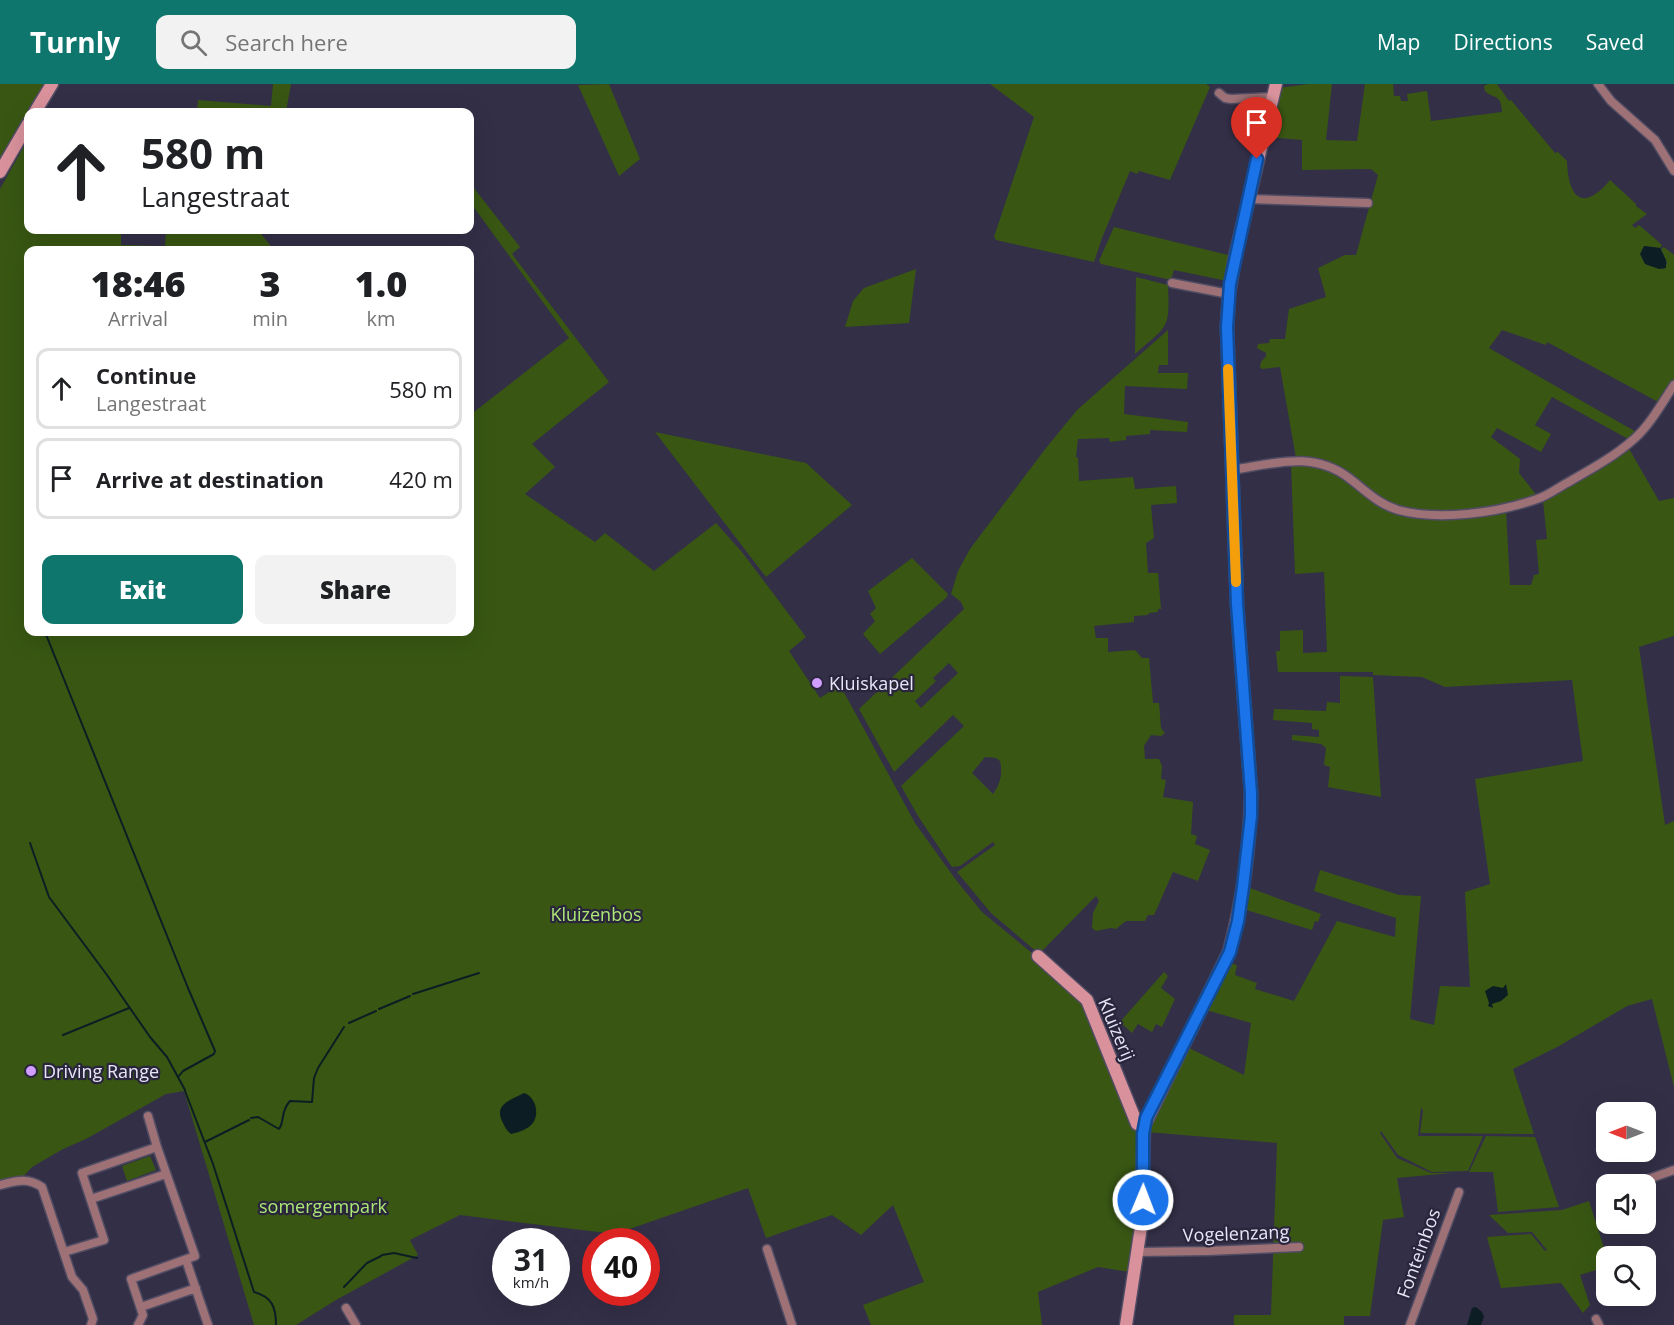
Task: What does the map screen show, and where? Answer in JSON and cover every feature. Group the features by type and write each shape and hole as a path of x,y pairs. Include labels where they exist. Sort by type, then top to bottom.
{"street":[{"path":"37,108 52,84"},
{"path":"1126,1325 1138,1252 1143,1200 1144,1126 1230,952 1238,921 1251,816 1231,470 1227,361 1228,294 1276,84"},
{"path":"1598,84 1611,101 1655,140 1674,171"},
{"path":"1219,93 1231,99 1272,97"},
{"path":"0,172 24,131"},
{"path":"1248,199 1368,203"},
{"path":"1172,283 1228,294"},
{"path":"1231,470 1305,460 1347,476 1376,499 1397,510 1441,516 1485,511 1539,498 1608,458 1642,431 1674,385"},
{"name":"Kluizerij","path":"1038,956 1087,1000 1137,1124 1144,1126"},
{"path":"138,1325 143,1314 131,1279 195,1256 148,1116"},
{"path":"64,1252 104,1240 82,1173 157,1147"},
{"path":"1656,1176 1674,1170"},
{"path":"91,1199 166,1174"},
{"path":"0,1185 21,1179 34,1182 42,1187 72,1277 83,1290 93,1318 92,1325"},
{"name":"Fonteinbos","path":"1410,1325 1459,1192"},
{"name":"Vogelenzang","path":"1138,1252 1217,1251 1299,1246"},
{"path":"767,1249 792,1325"},
{"path":"186,1260 208,1325"},
{"path":"141,1307 196,1288"},
{"path":"346,1308 356,1325"}],"green space":[{"path":"0,84 49,84 34,108 24,108 24,124 0,161"},
{"path":"273,84 291,84 287,108 197,108 198,100 271,106"},
{"path":"609,84 640,159 619,176 578,85"},
{"path":"990,84 1206,84 1210,87 1170,180 1139,171 1137,174 1130,171 1094,262 996,240 994,237 1034,117"},
{"path":"1332,84 1326,140 1357,141 1365,84 1393,84 1394,96 1400,96 1401,101 1408,101 1407,94 1427,91 1431,121 1502,112 1499,99 1485,91 1484,86 1497,84 1555,153 1558,152 1567,161 1570,184 1578,196 1584,198 1592,196 1610,180 1647,214 1632,225 1635,228 1639,225 1662,245 1660,248 1644,246 1647,265 1664,269 1667,263 1661,249 1664,247 1674,255 1674,381 1660,403 1547,342 1546,345 1502,330 1489,348 1638,433 1630,440 1552,397 1535,425 1551,434 1541,452 1497,428 1491,437 1520,459 1519,473 1538,497 1471,512 1416,512 1384,502 1357,480 1296,458 1280,367 1262,369 1260,367 1266,353 1257,348 1258,344 1269,343 1270,339 1285,339 1289,309 1326,297 1318,268 1345,255 1356,255 1378,175 1371,169 1302,170 1302,140 1266,137 1279,88"},
{"name":"Kluizenbos","path":"24,146 24,234 121,234 121,245 165,246 24,246 24,636 474,636 474,412 569,338 474,207 474,188 520,247 512,254 609,382 532,444 555,467 525,494 595,542 605,533 654,571 716,523 742,552 806,637 789,651 820,698 840,685 915,823 956,880 982,912 1032,953 1087,1005 1138,1137 1140,1182 1130,1272 1098,1267 1038,1292 1042,1325 871,1325 863,1305 924,1282 893,1205 861,1235 832,1215 766,1238 748,1188 632,1228 582,1228 582,1230 460,1215 410,1240 418,1255 296,1325 254,1325 184,1091 166,1094 32,1167 21,1179 0,1185 0,189"},
{"path":"1114,227 1232,256 1227,281 1174,270 1171,280 1101,264 1099,261"},
{"name":"Kluizenbos","path":"166,234 261,234 271,246 165,246"},
{"path":"916,269 909,323 845,327 853,301 864,288"},
{"path":"1136,277 1168,285 1169,300 1165,326 1135,354"},
{"path":"1168,330 1168,365 1159,365 1158,373 1188,373 1187,389 1125,386 1124,414 1188,422 1187,432 1150,430 1150,434 1126,436 1126,440 1110,442 1109,438 1078,439 1076,457 1078,458 1079,481 1133,477 1135,489 1176,486 1177,503 1151,505 1154,538 1146,543 1148,573 1158,573 1161,609 1148,615 1134,616 1134,622 1094,626 1096,638 1108,638 1108,652 1135,650 1142,658 1149,658 1153,703 1159,703 1161,728 1165,733 1161,736 1151,735 1144,746 1145,759 1159,759 1162,766 1161,779 1166,780 1163,797 1193,802 1191,834 1197,836 1195,844 1210,850 1198,881 1173,872 1154,915 1148,915 1145,921 1126,921 1116,929 1096,931 1092,928 1093,913 1099,901 1096,896 1039,954 991,913 957,872 995,845 993,842 960,866 952,867 901,786 964,726 953,715 894,772 859,709 964,609 961,602 951,594 958,571 970,549 1077,410","holes":["949,663 958,673 921,708 915,701 936,681 933,678","985,757 996,758 1000,761 1000,779 993,794 972,773"]},
{"path":"655,432 806,463 852,505 766,577"},
{"path":"1628,447 1659,501 1674,498 1674,636 1639,647 1665,825 1674,821 1674,1087 1652,999 1627,1006 1559,1046 1513,1069 1534,1134 1420,1133 1423,1111 1421,1107 1418,1136 1483,1136 1468,1171 1432,1172 1398,1155 1381,1131 1380,1133 1397,1158 1431,1173 1451,1173 1397,1178 1404,1217 1383,1220 1370,1316 1344,1316 1344,1325 1234,1325 1234,1315 1271,1315 1277,1143 1147,1132 1187,1047 1244,1075 1251,1023 1206,1010 1229,963 1237,965 1235,975 1257,983 1255,989 1294,1001 1337,921 1395,937 1396,918 1314,891 1320,870 1399,895 1421,896 1410,1019 1434,1025 1440,986 1470,987 1465,892 1490,884 1475,779 1583,761 1572,680 1445,687 1422,677 1373,675 1373,672 1278,672 1276,651 1280,651 1280,631 1303,630 1303,653 1327,652 1324,572 1295,574 1291,463 1320,466 1347,479 1375,502 1424,517 1506,509 1510,585 1531,585 1534,575 1539,574 1536,540 1547,539 1543,501"},
{"path":"912,558 948,594 880,654 863,634 875,621 870,614 876,608 868,591"},
{"path":"1340,676 1373,677 1381,797 1328,787 1330,767 1324,765 1326,748 1321,744 1292,740 1292,735 1319,737 1319,730 1312,729 1312,723 1273,720 1274,709 1326,711 1327,702 1340,703"},
{"path":"1247,887 1321,914 1318,922 1315,921 1312,930 1243,909"},
{"path":"1164,972 1168,976 1161,988 1175,999 1162,1027 1156,1024 1152,1032 1138,1024 1132,1033 1120,1022"},
{"path":"1486,1136 1535,1137 1559,1207 1498,1212 1493,1172 1469,1172"},
{"path":"150,1156 156,1170 127,1181 122,1166"},
{"path":"1589,1201 1596,1223 1596,1234 1600,1234 1603,1246 1596,1246 1596,1270 1580,1275 1590,1305 1583,1313 1561,1283 1501,1288 1487,1237 1531,1234 1545,1251 1547,1250 1532,1232 1508,1233 1489,1215 1562,1210"}],"water":[{"path":"1644,246 1660,248 1666,260 1666,268 1659,269 1645,264 1640,254"},
{"path":"1506,984 1508,995 1492,1004 1493,1008 1488,1006 1485,991 1493,986 1503,988"},
{"path":"524,1093 534,1101 535,1119 528,1127 511,1134 502,1121 500,1110 509,1100"},
{"path":"1476,1307 1484,1317 1481,1325 1467,1325 1472,1308"}],"waterway":[{"path":"47,636 215,1051 214,1054 183,1071 179,1076"},
{"path":"30,843 49,897 150,1037 167,1057 185,1090"},
{"path":"413,994 479,973"},
{"path":"379,1009 410,996"},
{"path":"63,1035 129,1008"},
{"path":"349,1023 376,1011"},
{"path":"251,1118 258,1117 279,1129 290,1101 312,1102 314,1078 318,1068 344,1027"},
{"path":"185,1091 213,1164 254,1292 265,1297 272,1304 276,1325"},
{"path":"205,1142 249,1120"},
{"path":"382,1255 394,1253 417,1258"},
{"path":"367,1263 381,1256"},
{"path":"344,1287 366,1264"}],"slow traffic":[{"path":"1228,369 1236,582"}],"place":[{"name":"Kluiskapel","path":"817,683"},
{"name":"Driving Range","path":"31,1071"}],"route":[{"path":"1143,1200 1143,1134 1146,1118 1230,952 1238,921 1251,816 1249,749 1237,604 1227,327 1228,294 1257,159"}],"park label":[{"name":"somergempark","path":"323,1206"}]}
